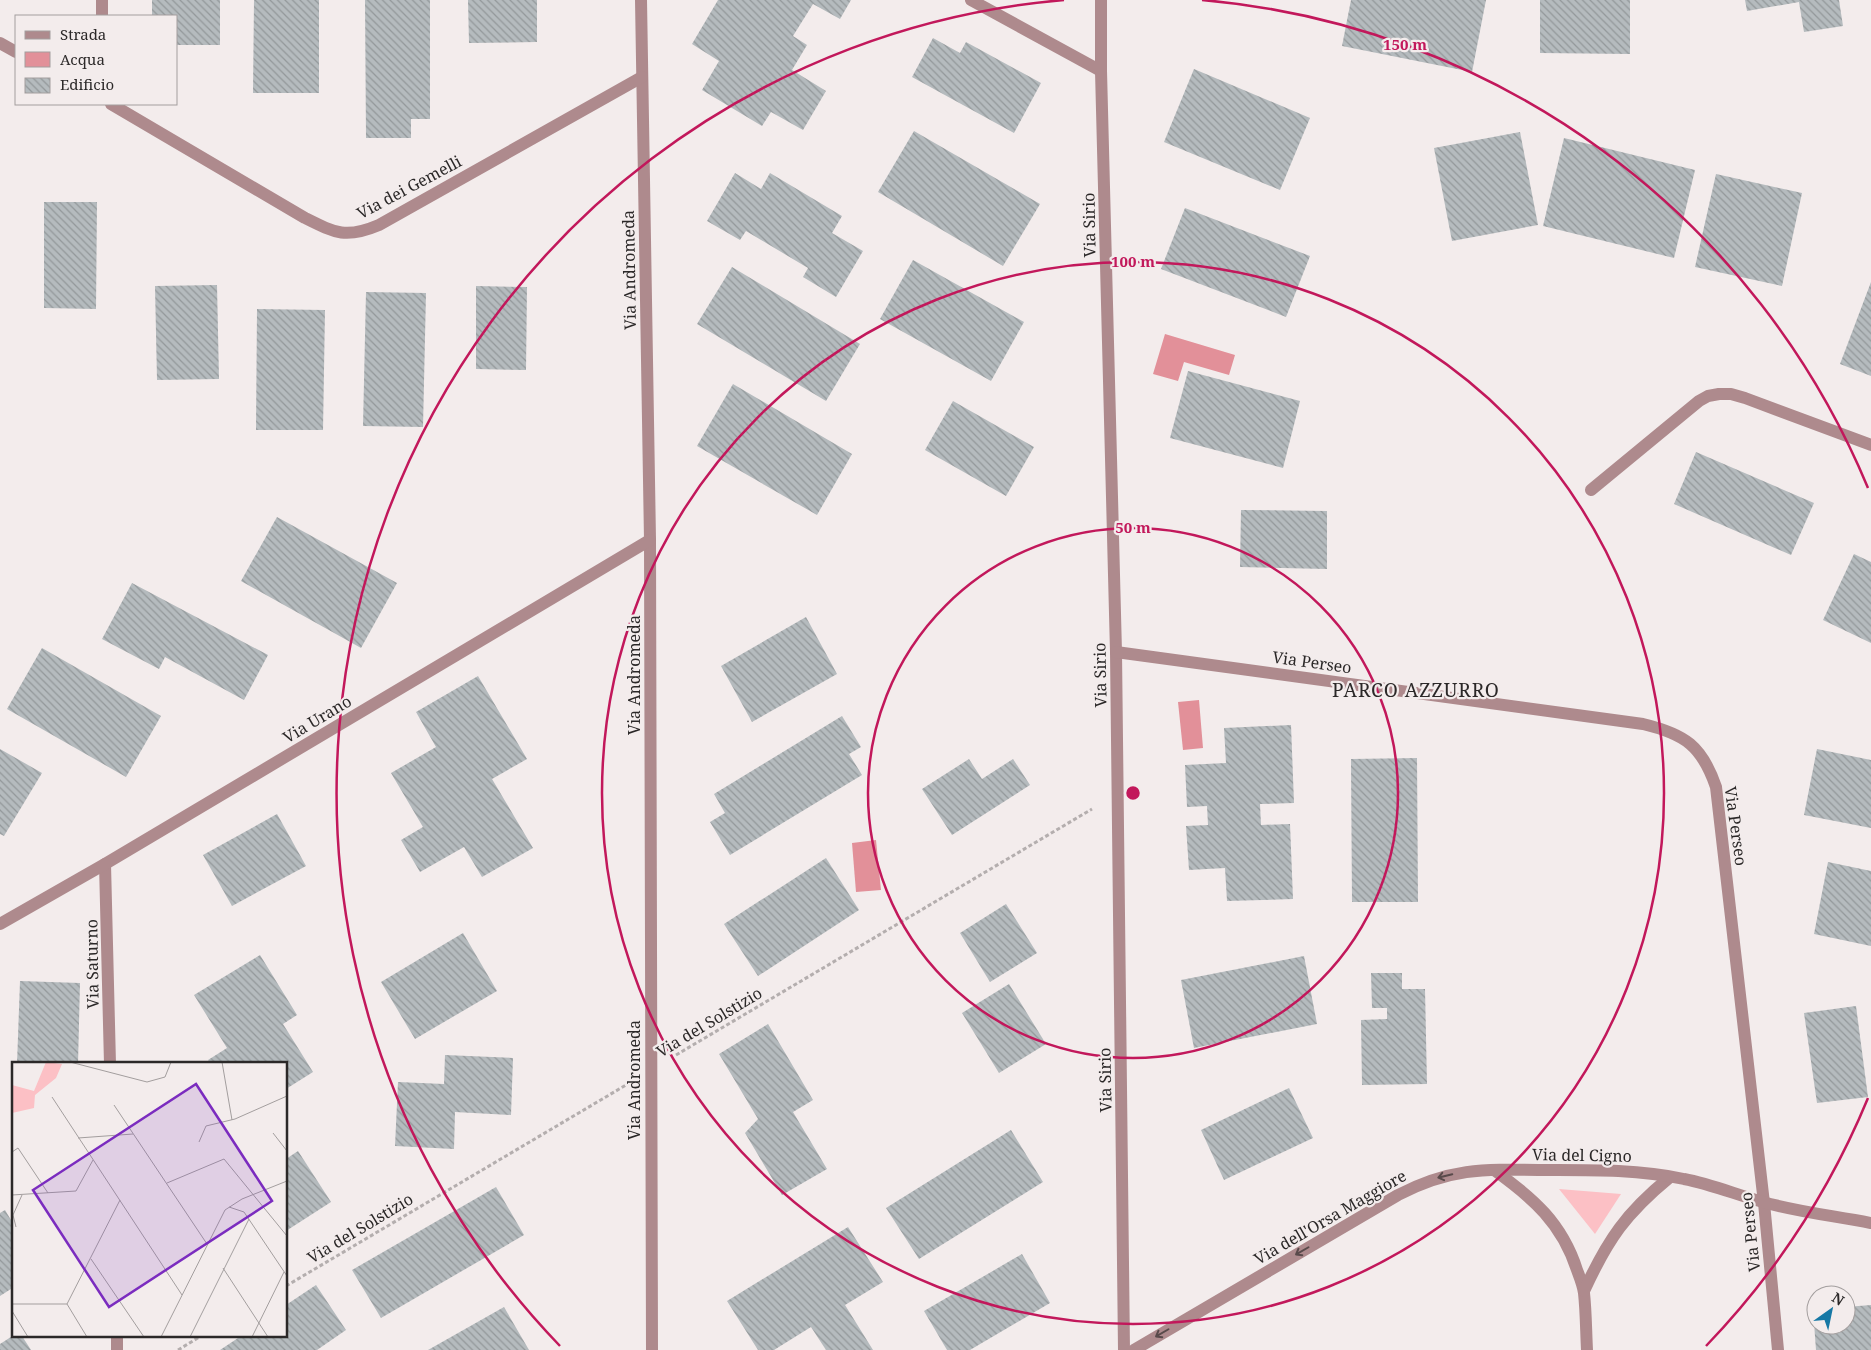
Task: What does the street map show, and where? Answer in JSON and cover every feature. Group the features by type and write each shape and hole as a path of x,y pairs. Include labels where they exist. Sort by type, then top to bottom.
{"street":[{"path":"102,0 102,15"},
{"name":"Via Andromeda","path":"641,0 650,540 652,1350"},
{"path":"971,0 1101,71"},
{"name":"Via Sirio","path":"1101,0 1101,71 1116,652 1124,1350"},
{"path":"0,43 15,51"},
{"name":"Via dei Gemelli","path":"113,105 305,218 334,231 351,234 378,225 642,77"},
{"path":"1591,490 1689,408 1708,396 1719,394 1731,394 1745,398 1871,446"},
{"name":"Via Urano","path":"0,924 105,864 650,540"},
{"name":"Via Perseo","path":"1116,652 1643,724 1670,732 1694,746 1710,769 1716,787 1764,1203 1778,1350"},
{"name":"Via Saturno","path":"105,864 110,1062"},
{"path":"1494,1170 1528,1196 1557,1226 1569,1248 1584,1291 1587,1350"},
{"name":"Via del Cigno","path":"1494,1170 1632,1171 1670,1176 1705,1183 1764,1203 1871,1223"},
{"name":"Via dell'Orsa Maggiore","path":"1134,1350 1398,1195 1420,1184 1468,1171 1494,1170"},
{"path":"1584,1291 1601,1255 1615,1232 1632,1211 1670,1176"}],"path":[{"name":"Via del Solstizio","path":"288,1285 1118,794"},
{"path":"178,1350 198,1338"}],"shaded area":[{"path":"1559,1189 1621,1194 1595,1234"}],"water":[{"path":"1165,334 1235,355 1229,375 1184,362 1178,381 1153,374"},
{"path":"1199,700 1203,748 1183,750 1178,702"},
{"path":"876,840 881,890 856,892 852,843"}],"building":[{"path":"152,0 220,0 220,45 178,45 178,15 152,15"},
{"path":"254,0 319,0 319,93 253,93"},
{"path":"365,0 430,0 430,119 411,119 411,138 366,138"},
{"path":"468,0 537,0 537,42 469,43"},
{"path":"718,0 851,0 840,19 813,4 793,36 807,45 792,70 826,91 803,130 771,112 762,126 702,90 719,61 692,44"},
{"path":"1351,0 1486,0 1472,72 1342,46"},
{"path":"1540,0 1630,0 1630,54 1540,53"},
{"path":"1745,0 1839,0 1843,26 1804,32 1799,2 1747,11"},
{"path":"933,38 960,53 966,42 1041,83 1014,133 912,77"},
{"path":"1194,69 1310,118 1280,190 1164,142"},
{"path":"914,131 1040,204 1003,266 878,192"},
{"path":"1520,132 1538,225 1452,241 1434,148"},
{"path":"1564,138 1695,170 1674,258 1543,226"},
{"path":"735,173 761,189 770,173 842,216 832,233 863,251 836,297 803,277 808,268 746,231 740,240 707,221"},
{"path":"1716,174 1802,193 1782,286 1695,267"},
{"path":"44,202 97,202 96,309 44,308"},
{"path":"1185,208 1310,256 1286,317 1161,269"},
{"path":"913,260 1024,322 991,381 880,319"},
{"path":"732,267 860,344 826,401 697,324"},
{"path":"1871,282 1871,376 1840,364"},
{"path":"217,285 219,379 157,380 155,286"},
{"path":"476,286 527,287 526,370 476,369"},
{"path":"366,292 426,293 423,427 363,426"},
{"path":"257,309 325,310 323,430 256,430"},
{"path":"1188,371 1300,401 1283,468 1170,438"},
{"path":"733,384 852,454 817,515 697,446"},
{"path":"953,401 1034,447 1006,496 925,450"},
{"path":"1696,452 1814,503 1791,555 1674,504"},
{"path":"1241,510 1327,511 1327,569 1240,567"},
{"path":"277,517 397,583 361,648 241,581"},
{"path":"1854,554 1871,562 1871,643 1823,620"},
{"path":"132,583 268,655 244,700 165,657 159,669 102,639"},
{"path":"806,617 837,674 752,722 721,666"},
{"path":"42,648 161,716 126,777 7,709"},
{"path":"478,676 527,759 492,779 533,848 482,877 464,847 420,872 401,840 423,827 391,773 436,747 416,712"},
{"path":"842,716 861,747 849,754 862,775 730,855 710,822 725,813 714,794"},
{"path":"1291,725 1294,803 1260,804 1261,825 1290,824 1293,899 1227,901 1225,868 1189,870 1186,826 1208,825 1207,806 1187,807 1185,765 1226,763 1224,728"},
{"path":"0,749 42,773 4,836 0,834"},
{"path":"1817,749 1871,760 1871,828 1804,815"},
{"path":"1417,758 1418,902 1352,902 1351,759"},
{"path":"969,759 982,779 1013,759 1030,785 952,835 922,789"},
{"path":"277,814 306,866 232,906 203,855"},
{"path":"826,858 859,910 758,976 724,924"},
{"path":"1828,862 1871,871 1871,946 1814,934"},
{"path":"1006,904 1037,953 990,982 960,933"},
{"path":"463,933 497,991 415,1039 381,982"},
{"path":"260,955 297,1015 283,1024 313,1072 288,1088 288,1062 210,1062 208,1060 227,1048 194,995"},
{"path":"1304,956 1317,1024 1194,1048 1181,980"},
{"path":"1371,973 1402,973 1402,989 1425,989 1427,1084 1362,1085 1361,1020 1387,1019 1387,1008 1372,1008"},
{"path":"20,981 80,983 78,1062 17,1062"},
{"path":"1009,984 1046,1044 999,1073 962,1013"},
{"path":"1856,1006 1868,1097 1817,1103 1804,1013"},
{"path":"768,1024 813,1100 793,1112 827,1169 782,1195 745,1133 758,1119 719,1054"},
{"path":"445,1055 513,1058 511,1115 455,1112 454,1149 395,1146 398,1082 444,1084"},
{"path":"1289,1088 1313,1138 1224,1180 1201,1130"},
{"path":"1011,1130 1043,1182 919,1259 886,1208"},
{"path":"298,1151 331,1202 288,1230 288,1158"},
{"path":"496,1187 524,1235 381,1318 352,1270"},
{"path":"5,1210 12,1222 12,1288 0,1296 0,1213"},
{"path":"848,1227 883,1282 845,1305 873,1350 826,1350 811,1327 774,1350 758,1350 727,1301"},
{"path":"1022,1254 1050,1303 970,1350 947,1350 924,1311"},
{"path":"316,1285 346,1330 317,1350 220,1350 238,1338 288,1338 288,1304"},
{"path":"1871,1305 1871,1350 1816,1350 1815,1335 1856,1335 1856,1306"},
{"path":"504,1307 529,1350 428,1350"},
{"path":"12,1336 12,1338 23,1338 31,1350 0,1350 0,1344"}],"district":[{"name":"PARCO AZZURRO","path":"1416,690"}]}
